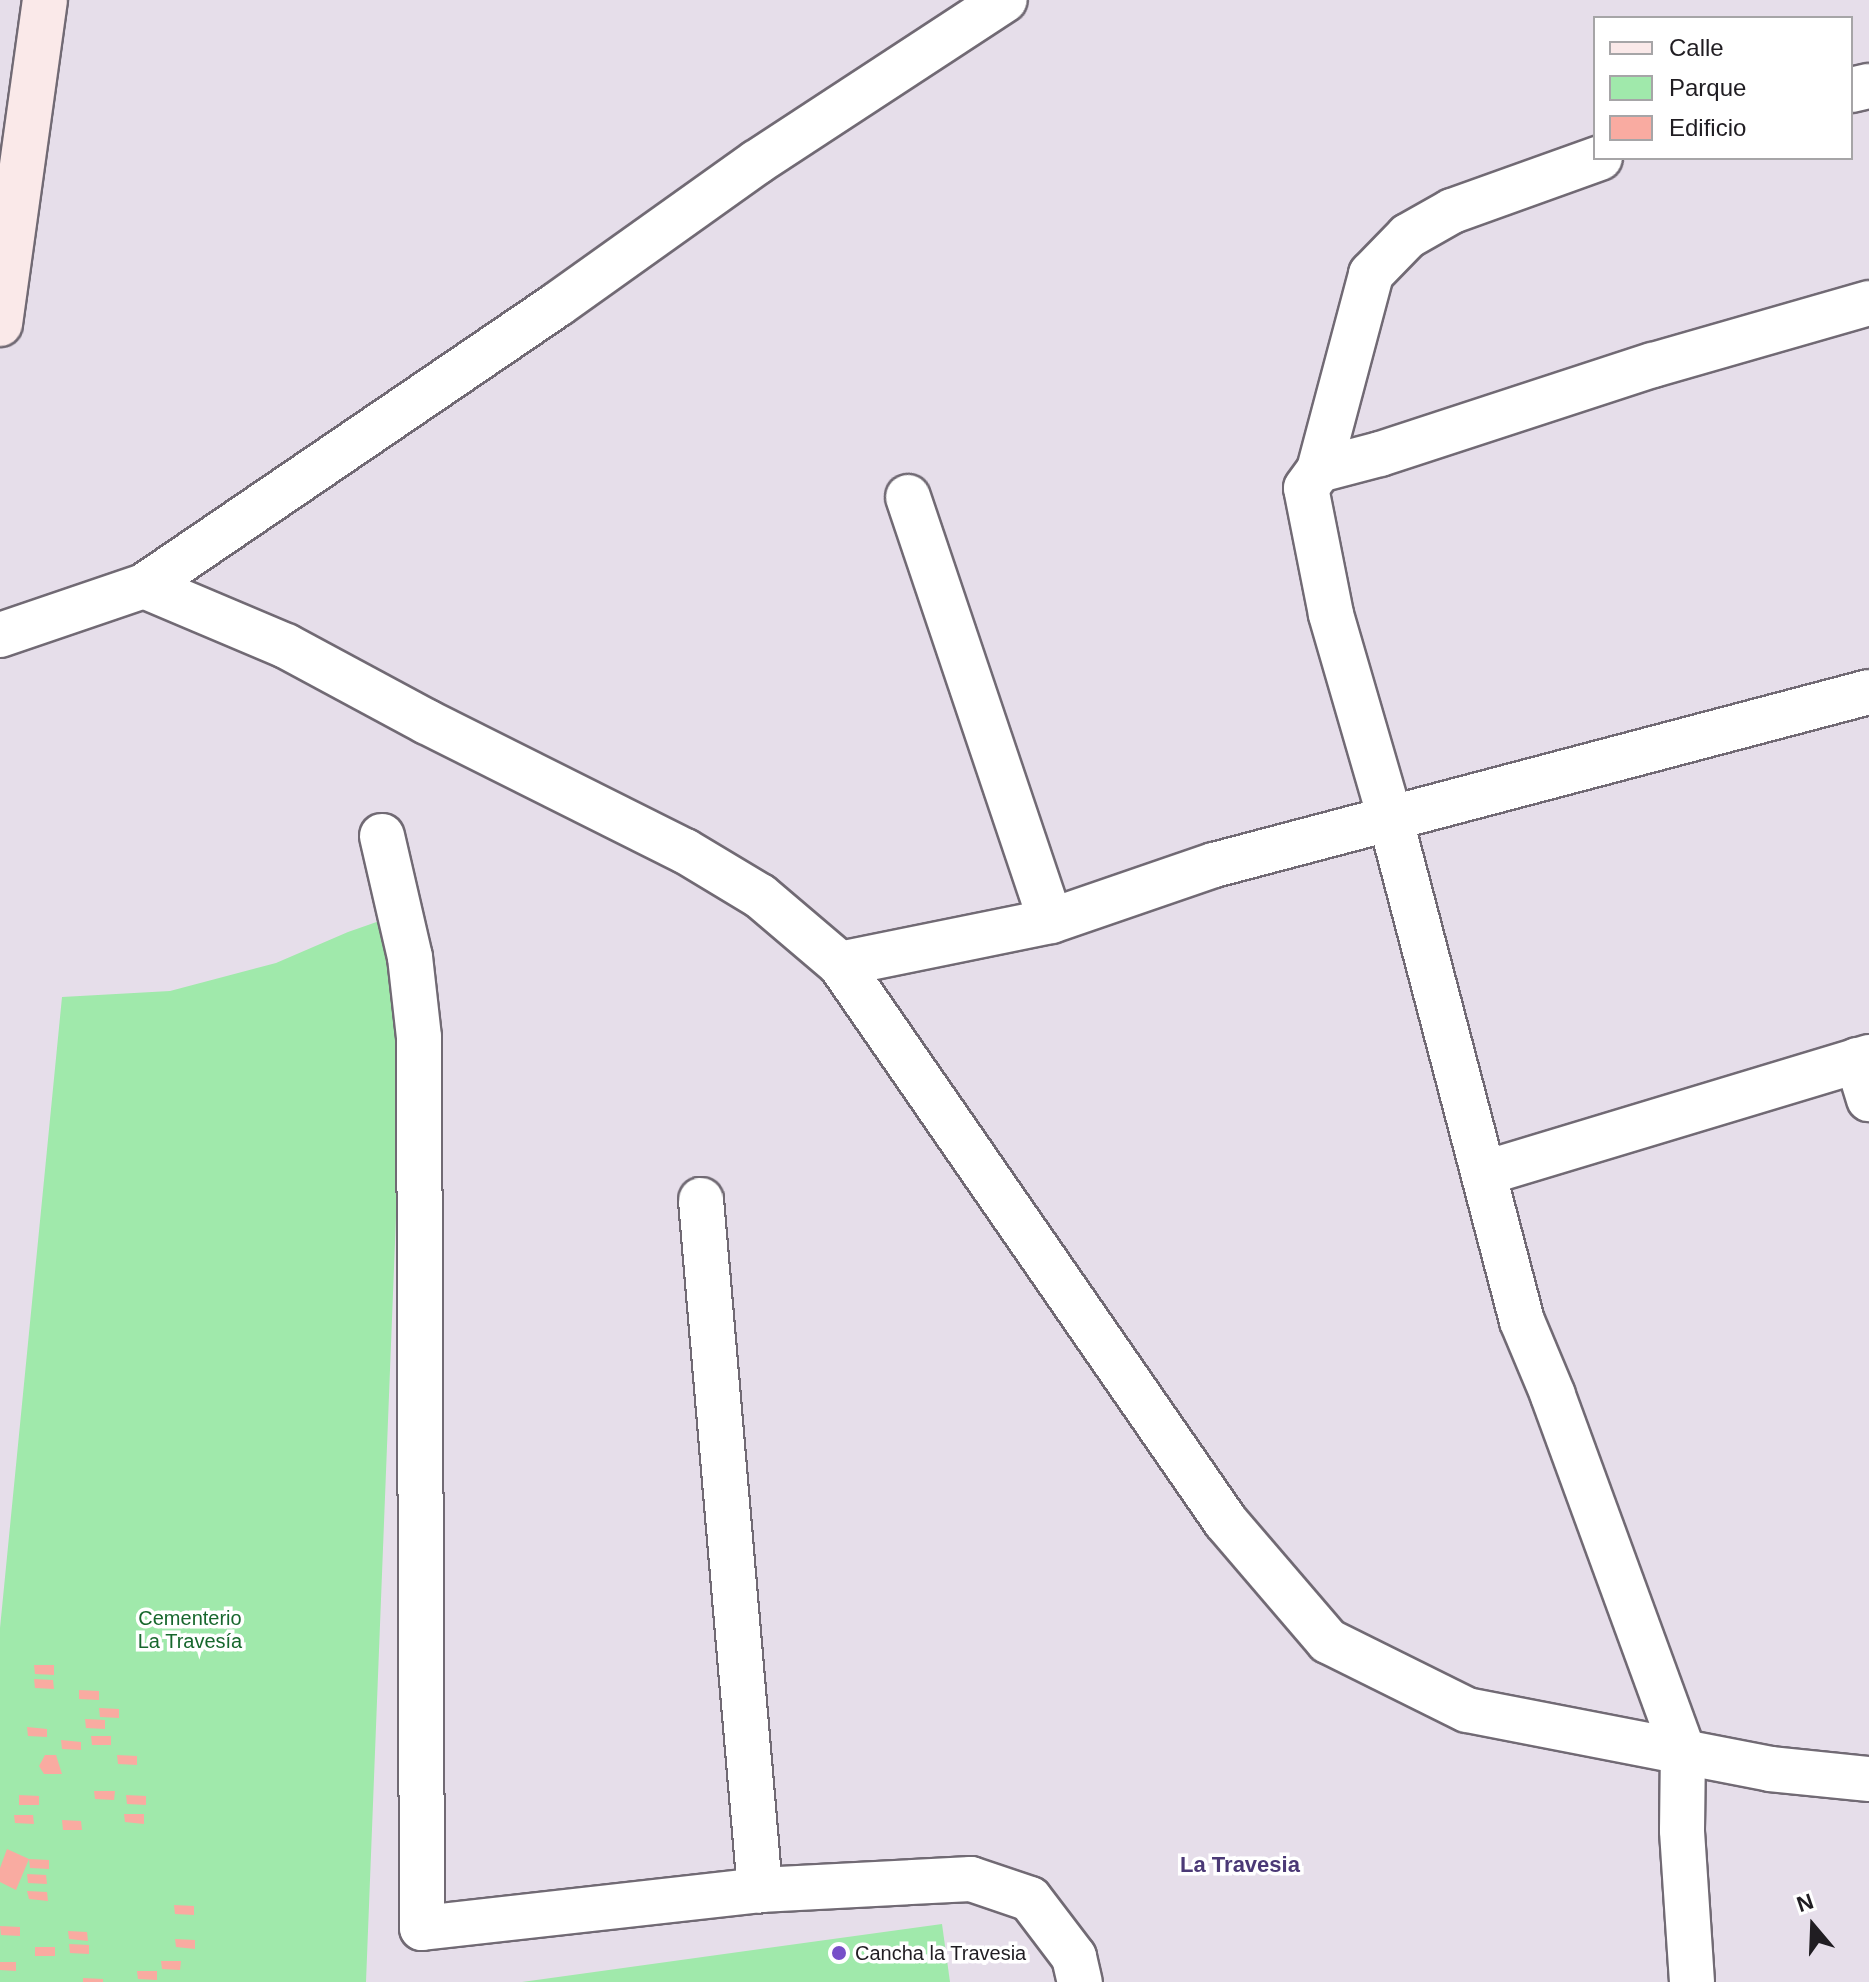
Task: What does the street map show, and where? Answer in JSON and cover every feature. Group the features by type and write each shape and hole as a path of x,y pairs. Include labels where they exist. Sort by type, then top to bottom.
{"street":[{"path":"0,324 45,0"},
{"path":"0,635 144,586 558,304 757,162 1005,0"},
{"path":"1594,160 1452,211 1408,236 1371,274 1319,470 1306,488 1331,614 1391,821 1522,1321 1553,1395 1683,1751 1682,1830 1692,1982"},
{"path":"1319,470 1380,454 1653,365 1869,303"},
{"path":"908,497 1051,921"},
{"path":"144,586 286,646 427,722 685,851 760,896 840,964 1226,1522 1328,1641 1467,1710 1770,1769 1869,1779"},
{"path":"840,964 1051,921 1214,865 1391,821 1869,692"},
{"path":"382,836 410,957 419,1037 422,1928 760,1890 971,1879 1030,1899 1074,1957 1080,1982"},
{"path":"1485,1173 1865,1072"},
{"path":"701,1200 760,1890"}],"green space":[{"name":"Cementerio La Travesía","path":"408,911 366,1982 0,1982 0,1628 62,997 170,991 276,963 348,932"},
{"name":"Cancha la Travesia","path":"942,1924 950,1982 522,1982"}],"building":[{"path":"34,1665 54,1665 54,1675 35,1674"},
{"path":"34,1679 53,1680 54,1689 35,1688"},
{"path":"79,1690 99,1691 99,1700 79,1699"},
{"path":"99,1708 119,1709 119,1718 100,1717"},
{"path":"85,1719 105,1720 105,1729 86,1728"},
{"path":"27,1727 47,1729 47,1737 28,1736"},
{"path":"91,1736 111,1736 111,1745 92,1745"},
{"path":"61,1740 81,1742 81,1750 62,1749"},
{"path":"45,1755 56,1755 62,1774 44,1774 39,1766"},
{"path":"117,1755 137,1756 137,1765 118,1764"},
{"path":"94,1791 115,1791 114,1800 95,1799"},
{"path":"19,1795 39,1796 39,1805 19,1805"},
{"path":"126,1795 146,1796 146,1805 127,1804"},
{"path":"124,1814 144,1814 144,1824 125,1822"},
{"path":"14,1815 33,1815 34,1824 15,1823"},
{"path":"62,1820 81,1821 82,1830 63,1830"},
{"path":"7,1849 29,1859 16,1890 0,1882 0,1868"},
{"path":"29,1859 49,1860 49,1869 30,1868"},
{"path":"27,1874 46,1875 47,1884 28,1883"},
{"path":"27,1891 47,1892 48,1901 29,1899"},
{"path":"174,1905 194,1906 194,1915 175,1914"},
{"path":"0,1926 20,1927 20,1936 1,1935"},
{"path":"68,1931 87,1932 88,1941 69,1939"},
{"path":"175,1939 195,1940 195,1949 176,1947"},
{"path":"69,1944 89,1945 89,1954 70,1953"},
{"path":"35,1947 55,1947 55,1956 35,1956"},
{"path":"161,1961 181,1961 180,1970 162,1969"},
{"path":"0,1962 16,1962 16,1971 0,1970"},
{"path":"137,1971 157,1971 157,1980 138,1979"},
{"path":"83,1978 103,1979 103,1982 83,1982"}],"place":[{"name":"Cancha la Travesia","path":"839,1953"}],"district":[{"name":"La Travesia","path":"1240,1865"}]}
